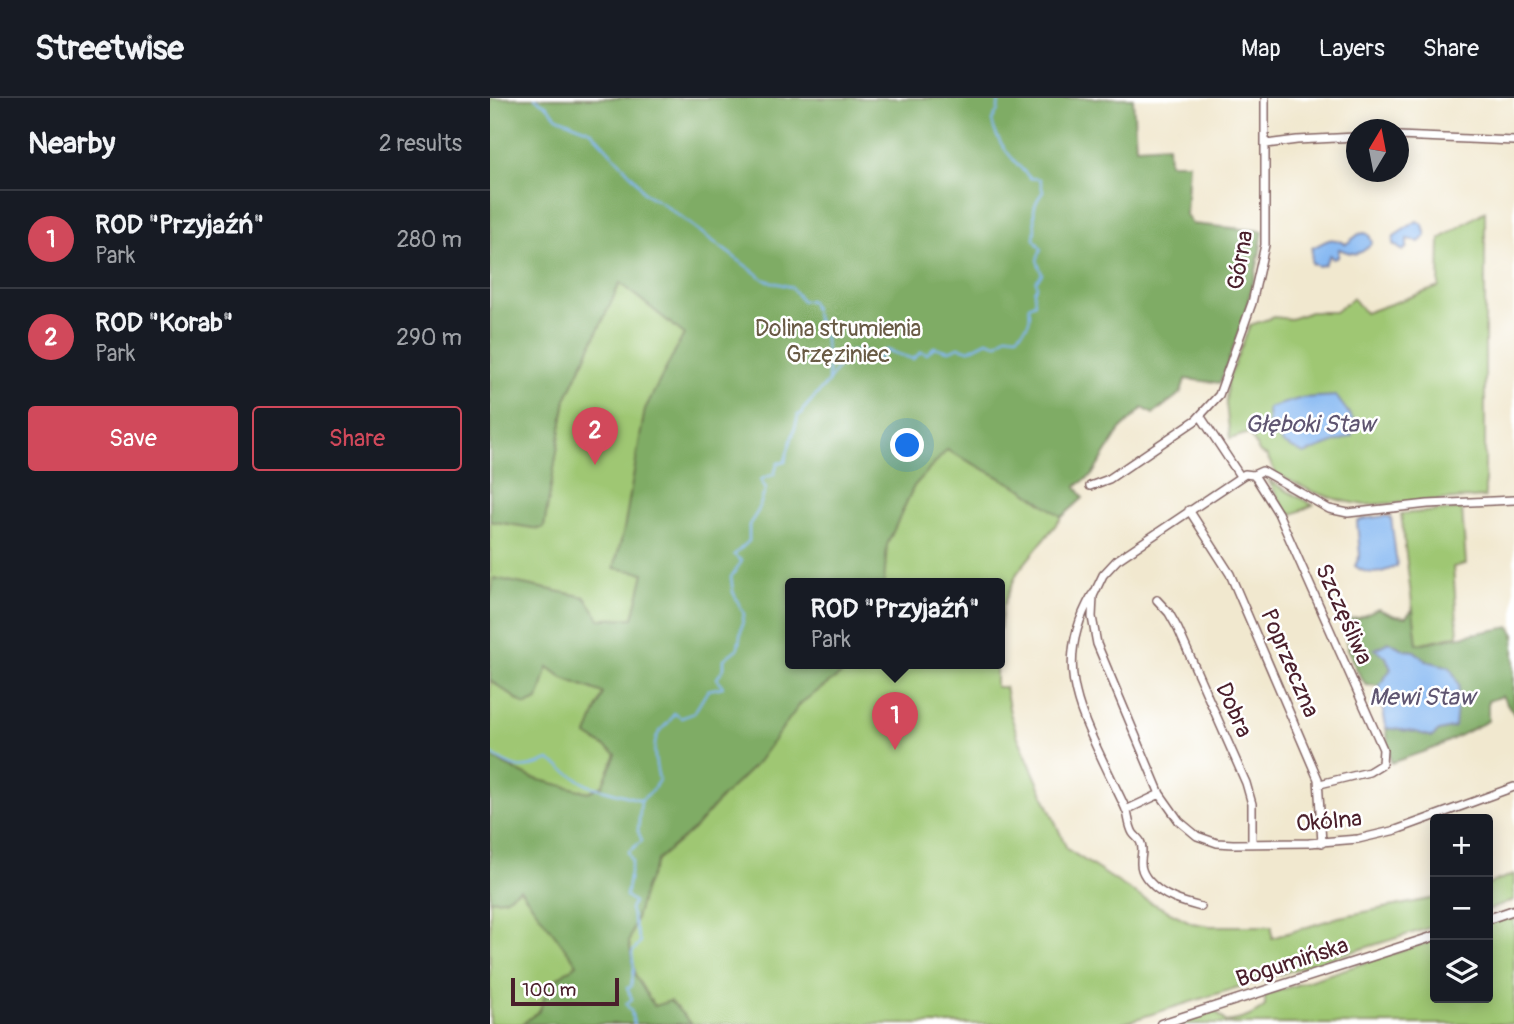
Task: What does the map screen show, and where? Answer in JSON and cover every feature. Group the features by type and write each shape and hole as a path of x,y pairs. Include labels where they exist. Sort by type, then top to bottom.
{"street":[{"name":"Górna","path":"1090,486 1109,479 1200,416 1219,395 1248,317 1266,234 1265,98"},
{"path":"1409,136 1514,141"},
{"path":"1266,145 1346,138"},
{"path":"1200,416 1240,476"},
{"path":"1201,907 1170,897 1155,887 1145,875 1139,862 1141,846 1080,706 1072,681 1074,634 1103,575 1117,560 1240,476 1258,472 1266,473 1329,509 1348,513 1428,504 1514,499"},
{"name":"Szczęśliwa","path":"1253,475 1279,513 1383,749 1382,764 1374,771 1320,784"},
{"name":"Poprzeczna","path":"1189,510 1222,559 1237,589 1320,784 1322,843"},
{"name":"Okólna","path":"1095,590 1091,617 1097,643 1160,794 1179,821 1197,836 1217,843 1346,841 1383,834 1514,787"},
{"name":"Dobra","path":"1157,600 1170,614 1178,629 1246,783 1252,804 1252,844"},
{"path":"1126,810 1160,794"},
{"path":"1493,917 1514,910"},
{"name":"Bogumińska","path":"1161,1024 1430,938"}],"green space":[{"path":"490,98 1165,377 1076,449 1092,475 1081,482 1025,491 1062,517 1017,573 1005,601 1005,578 785,578 785,669 996,669 996,687 1005,687 1018,737 1067,849 1144,899 1192,923 1210,926 1272,926 1272,938 1339,917 1430,899 1430,928 1120,1024 490,1024 490,900 504,899 520,889 579,964 521,888 490,898 490,680 526,704 490,599 490,521 539,529 544,526 566,399 620,283 660,313"},
{"name":"Dolina strumienia Grzęziniec","path":"490,98 1133,98 1136,147 1168,145 1169,163 1189,163 1186,215 1192,224 1263,231 1246,308 1220,383 1185,379 1181,393 1153,414 1143,408 1121,429 1092,475 1076,486 1083,498 1062,517 1024,490 947,450 914,486 887,545 884,578 785,578 785,669 849,669 801,703 757,763 695,828 658,859 645,888 629,942 636,977 654,1006 670,1001 692,1024 522,1024 539,1011 550,984 577,964 520,889 504,899 490,900 490,757 532,778 588,792 602,786 616,754 587,735 603,693 563,678 548,667 538,700 525,705 490,680 490,599 494,578 585,597 600,619 633,618 644,573 614,568 624,529 645,409 684,334 620,283 566,399 544,527 539,529 490,521"},
{"path":"1485,211 1485,497 1364,505 1339,500 1311,491 1276,474 1267,456 1260,453 1249,433 1230,439 1227,383 1250,325 1274,317 1291,319 1310,312 1335,312 1353,298 1365,313 1439,287 1440,239"},
{"path":"1269,481 1313,505 1287,514"},
{"path":"1462,509 1466,564 1453,567 1458,635 1417,644 1401,514"},
{"path":"1378,609 1406,617 1413,609 1417,644 1510,627 1514,633 1514,714 1502,696 1488,701 1488,721 1437,747 1391,763 1386,728 1432,737 1439,731 1454,727 1450,667 1427,661 1414,651 1405,650 1389,642 1386,657 1391,669 1379,686 1366,685 1350,654 1345,637 1345,620 1359,618"},
{"path":"1514,874 1514,900 1493,908 1493,882"},
{"path":"1514,915 1514,1024 1174,1024 1215,1011 1226,1022 1242,1019 1265,1006 1265,995 1430,942 1430,1003 1493,1003 1493,921"}],"water":[{"path":"1417,221 1423,225 1426,236 1419,242 1407,239 1407,247 1403,251 1393,244 1394,236"},
{"path":"1365,233 1372,242 1361,252 1339,249 1338,257 1333,259 1330,255 1324,265 1311,263 1312,248 1331,239 1346,244 1359,234"},
{"name":"Głęboki Staw","path":"1336,396 1353,419 1352,436 1304,454 1284,444 1269,428 1268,408 1302,398"},
{"path":"1391,517 1397,566 1381,572 1365,572 1355,566 1360,555 1357,522"},
{"name":"Mewi Staw","path":"1389,642 1405,650 1414,651 1427,661 1450,667 1459,685 1455,727 1439,731 1432,737 1386,728 1379,686 1391,669 1386,657 1375,649"}],"waterway":[{"path":"535,98 557,117 591,131 636,180 644,193 663,204 765,280 791,287 802,301 811,301 819,333 825,337 828,382"},
{"path":"634,1024 626,1004 632,999 627,988 631,987 634,969 632,953 640,942 630,909 634,902 626,896 632,861 628,852 642,841 638,831 641,800 659,780 655,755 657,736 674,713 681,718 694,713 708,690 723,687 717,678 724,668 724,659 738,648 744,614 733,592 731,577 742,561 734,555 749,541 749,525 758,511 766,488 760,480 774,474 778,463 785,462 798,415 802,414 828,382 848,352 864,351 879,359 886,350 913,359 921,352 927,354 934,347 949,351 959,347 969,350 987,341 997,344 1007,335 1017,336 1028,323 1029,306 1035,303 1036,281 1042,274 1037,260 1041,249 1034,239 1034,215 1035,205 1043,192 1040,179 1030,178 1007,152 994,129 992,121 998,110 999,98"},
{"path":"490,753 506,763 525,768 549,760 587,785 641,800"}],"place":[{"name":"ROD \"Korab\"","path":"595,465"},
{"name":"ROD \"Przyjaźń\"","path":"895,750"}]}
